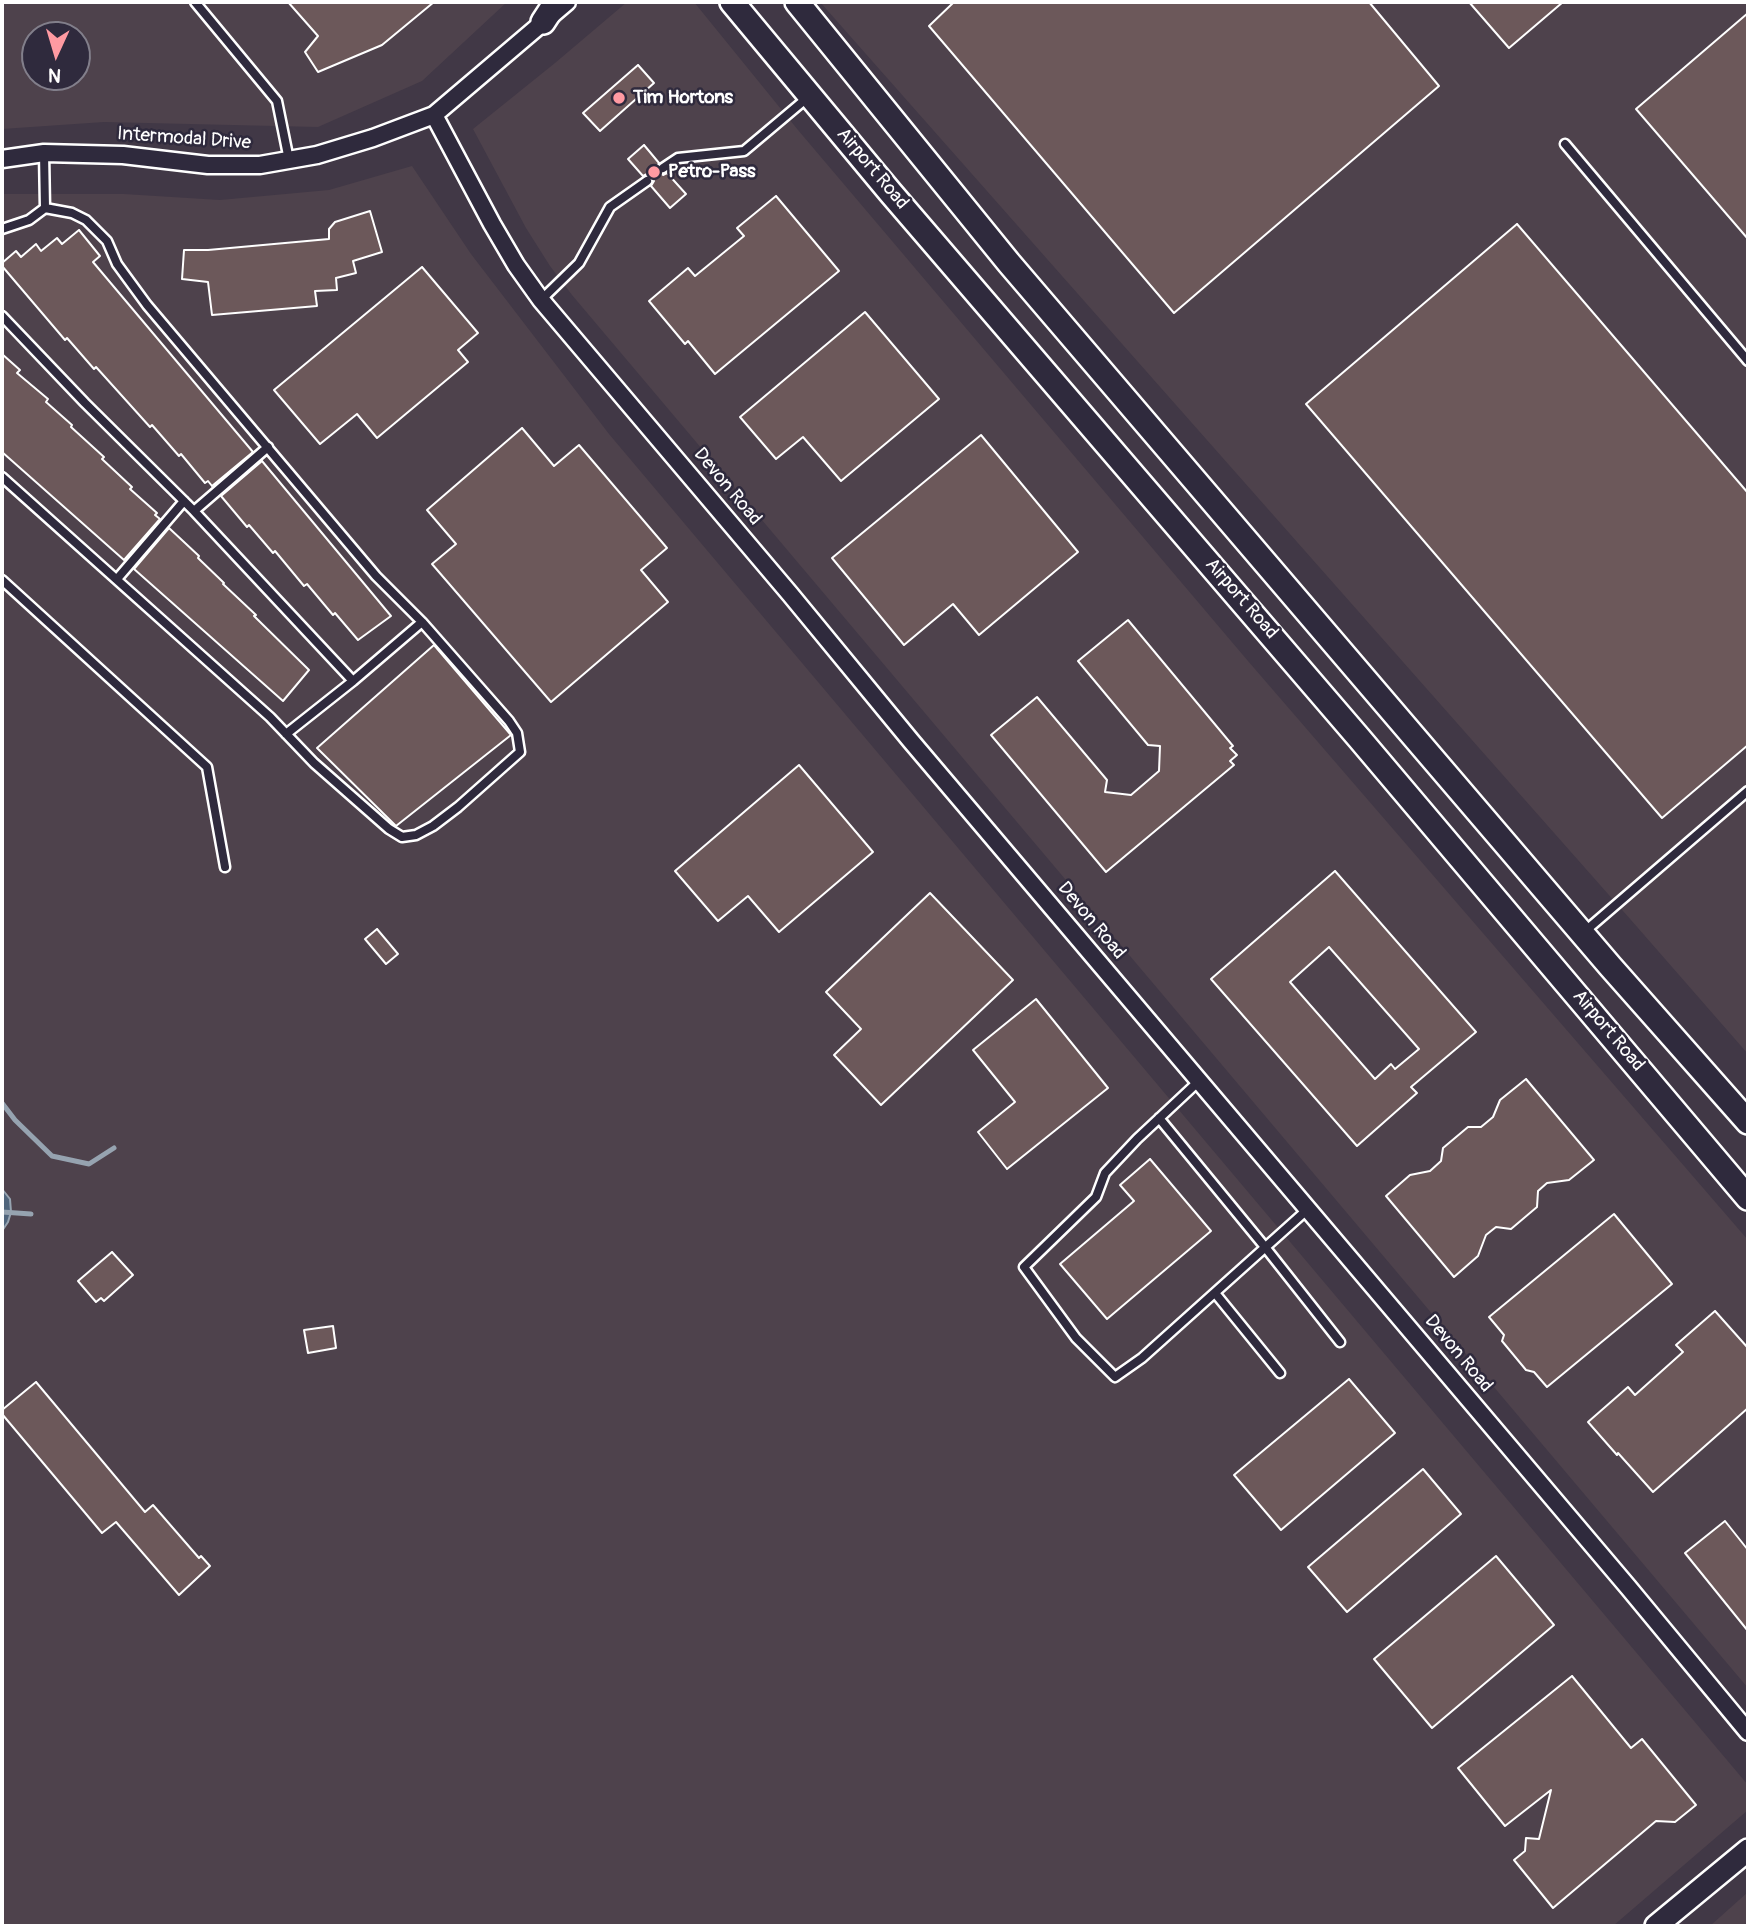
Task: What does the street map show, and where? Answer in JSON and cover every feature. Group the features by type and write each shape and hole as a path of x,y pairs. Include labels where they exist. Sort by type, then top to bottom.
{"main road":[{"path":"543,22 556,2"},
{"name":"Airport Road","path":"732,2 809,96 1434,826 1748,1198"},
{"path":"797,2 1017,272 1582,934 1748,1122"}],"street":[{"name":"Intermodal Drive","path":"2,159 44,153 123,155 208,165 260,165 317,155 373,138 435,114 567,2"},
{"name":"Devon Road","path":"435,114 492,224 541,300 1748,1732"},
{"path":"1656,1926 1748,1850"}],"lane":[{"path":"195,2 277,102 289,160"},
{"path":"663,168 678,158 744,151 809,96"},
{"path":"1565,144 1748,361"},
{"path":"44,153 45,208"},
{"path":"541,300 579,263 610,207 647,181"},
{"path":"2,229 29,220 45,208 72,213 97,230 107,241 117,264 147,305 376,576 422,622 509,721 517,733 520,752 458,807 416,835 402,837 389,829 314,763 270,717 2,477"},
{"path":"2,316 85,403 194,510 353,681"},
{"path":"194,510 268,447"},
{"path":"117,579 184,501"},
{"path":"2,580 207,767 225,867"},
{"path":"286,734 422,622"},
{"path":"1582,934 1748,791"},
{"path":"1199,1081 1105,1173 1096,1197 1024,1267 1076,1338 1115,1377 1142,1358 1308,1209"},
{"path":"1159,1118 1340,1342"},
{"path":"1215,1293 1280,1373"}],"shaded area":[{"path":"2,2 507,2 422,81 318,127 104,122 2,129"},
{"path":"627,2 694,2 798,130 1248,661 1748,1240 1748,1688 550,266 526,228 473,129"},
{"path":"820,2 1748,2 1748,1054 1631,920"},
{"path":"412,166 471,254 609,434 1748,1785 1748,1810 1613,1926 2,1926 2,194 124,194 220,200 329,190"},
{"path":"1748,1892 1748,1926 1710,1926"}],"water":[{"path":"2,1189 10,1199 11,1212 2,1231"}],"building":[{"path":"288,2 434,2 382,45 318,72 305,52 318,36"},
{"path":"954,2 1369,2 1439,86 1174,313 929,26"},
{"path":"1469,2 1563,2 1509,48"},
{"path":"1748,13 1748,239 1636,109"},
{"name":"Tim Hortons","path":"638,65 654,83 600,131 583,113"},
{"path":"644,145 659,163 656,168 658,172 663,175 667,173 686,194 670,208 651,186 654,181 652,177 647,174 643,176 628,159"},
{"path":"776,196 839,271 715,374 688,341 685,344 649,301 688,268 695,276 744,236 737,228"},
{"path":"370,211 382,252 353,261 356,273 336,278 337,290 315,291 317,306 212,315 208,282 182,279 184,250 329,239 329,229 335,222"},
{"path":"1517,224 1748,493 1748,745 1662,818 1306,404"},
{"path":"79,230 100,256 93,262 253,452 212,486 208,481 205,483 152,425 150,427 67,338 65,340 2,266 16,251 21,257 36,244 41,251 57,238 62,244"},
{"path":"422,267 478,333 458,350 468,362 377,438 357,414 320,444 274,390"},
{"path":"865,312 939,399 841,481 803,437 776,459 740,417"},
{"path":"2,354 20,370 17,373 48,399 46,402 104,457 102,459 132,487 130,489 157,513 155,515 160,519 124,560 2,452"},
{"path":"522,428 554,466 579,445 667,548 641,570 668,602 551,702 432,564 456,544 427,510"},
{"path":"981,435 1078,552 979,635 953,604 904,645 832,558"},
{"path":"262,461 391,616 358,640 307,584 304,586 275,551 273,553 249,525 247,527 221,496"},
{"path":"169,528 309,670 283,701 134,569"},
{"path":"1128,620 1233,746 1230,748 1237,755 1230,761 1234,765 1106,872 991,735 1037,697 1107,780 1105,792 1131,795 1159,771 1160,746 1148,745 1078,661"},
{"path":"434,645 511,735 396,826 317,748"},
{"path":"799,765 873,852 779,932 748,896 718,921 675,871"},
{"path":"1335,871 1476,1032 1411,1087 1417,1093 1357,1146 1211,979","holes":["1329,947 1419,1049 1395,1069 1391,1064 1375,1079 1290,982"]},
{"path":"930,893 1013,980 881,1105 834,1055 861,1029 826,992"},
{"path":"377,929 398,954 386,964 365,939"},
{"path":"1036,999 1108,1088 1007,1169 978,1132 1015,1102 973,1050"},
{"path":"1526,1079 1594,1160 1569,1180 1547,1183 1538,1191 1537,1207 1511,1229 1496,1227 1486,1235 1478,1256 1454,1277 1386,1196 1410,1175 1430,1171 1441,1161 1443,1148 1468,1127 1481,1127 1493,1117 1500,1100"},
{"path":"1150,1159 1211,1231 1107,1319 1060,1264 1134,1201 1120,1185"},
{"path":"1614,1214 1672,1284 1547,1387 1534,1372 1526,1370 1502,1341 1504,1335 1489,1317"},
{"path":"112,1252 133,1275 104,1301 101,1298 96,1302 78,1281"},
{"path":"1715,1311 1748,1348 1748,1408 1653,1492 1588,1422 1628,1387 1635,1395 1683,1352 1676,1345"},
{"path":"333,1326 336,1348 308,1353 304,1330"},
{"path":"1349,1379 1395,1433 1281,1530 1234,1475"},
{"path":"36,1382 145,1512 153,1505 199,1558 201,1556 210,1566 179,1595 116,1522 102,1533 2,1414 2,1410"},
{"path":"1423,1469 1461,1514 1347,1612 1308,1567"},
{"path":"1725,1521 1748,1550 1748,1631 1685,1553"},
{"path":"1496,1556 1554,1625 1432,1728 1374,1659"},
{"path":"1572,1676 1631,1748 1642,1739 1696,1805 1675,1822 1656,1821 1553,1908 1514,1860 1525,1851 1526,1838 1539,1839 1551,1790 1505,1826 1458,1768"}],"waterway":[{"path":"2,1103 15,1120 52,1156 89,1164 114,1148"},
{"path":"2,1212 31,1214"}],"place":[{"name":"Tim Hortons","path":"619,98"},
{"name":"Petro-Pass","path":"654,172"}]}
